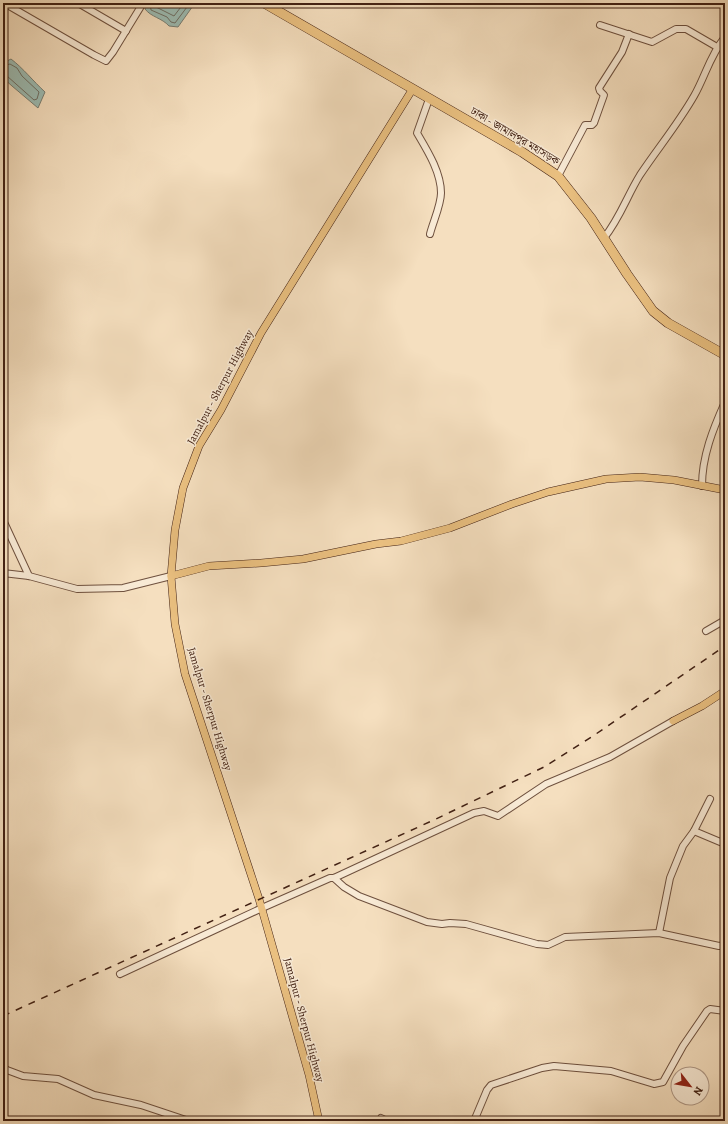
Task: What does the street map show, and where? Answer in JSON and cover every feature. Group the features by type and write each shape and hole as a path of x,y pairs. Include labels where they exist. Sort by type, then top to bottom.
{"highway":[{"name":"ঢাকা - জামালপুর মহাসড়ক","path":"264,3 412,90 522,152 558,176 590,218 653,311 668,324 723,354"}],"main road":[{"name":"Jamalpur - Sherpur Highway","path":"319,1121 309,1075 262,908 185,674 174,624 171,576 175,530 183,488 199,446 221,410 261,333 412,90"},
{"path":"171,576 209,566 303,559 376,544 401,541 450,528 548,492 606,479 640,477 674,480 725,490"},
{"path":"673,721 702,706 725,691"}],"street":[{"path":"4,3 106,61 143,3"},
{"path":"78,3 126,31"},
{"path":"600,25 652,42 676,29 686,29 717,47"},
{"path":"558,176 584,126 594,124 604,95 600,91 600,88 622,52 629,34"},
{"path":"604,238 613,226 639,176 694,96 717,47 725,37"},
{"path":"429,99 417,133 429,153 435,168 441,193 430,234"},
{"path":"702,486 702,472 712,429 725,402"},
{"path":"3,520 29,576"},
{"path":"3,573 29,576 77,589 123,588 171,576"},
{"path":"706,631 725,620"},
{"path":"120,974 262,908 330,878 334,878 474,813 484,810 498,816 546,784 610,757 673,721"},
{"path":"659,933 670,878 683,846 694,831 710,799"},
{"path":"694,831 725,844"},
{"path":"334,878 344,887 359,896 427,922 442,924 466,924 537,944 548,945 565,937 659,933 719,946 725,945"},
{"path":"474,1121 487,1090 492,1085 542,1068 554,1066 611,1071 654,1084 663,1082 683,1046 707,1011 710,1009 725,1011"},
{"path":"3,1067 23,1076 58,1080 94,1095 141,1105 189,1121"}],"water":[{"path":"147,3 195,3 178,27 169,26 147,12 145,9"},
{"path":"11,59 20,66 45,92 38,108 3,78 3,63"}],"railway":[{"path":"3,1016 436,819 544,767 593,736 725,646"}]}
